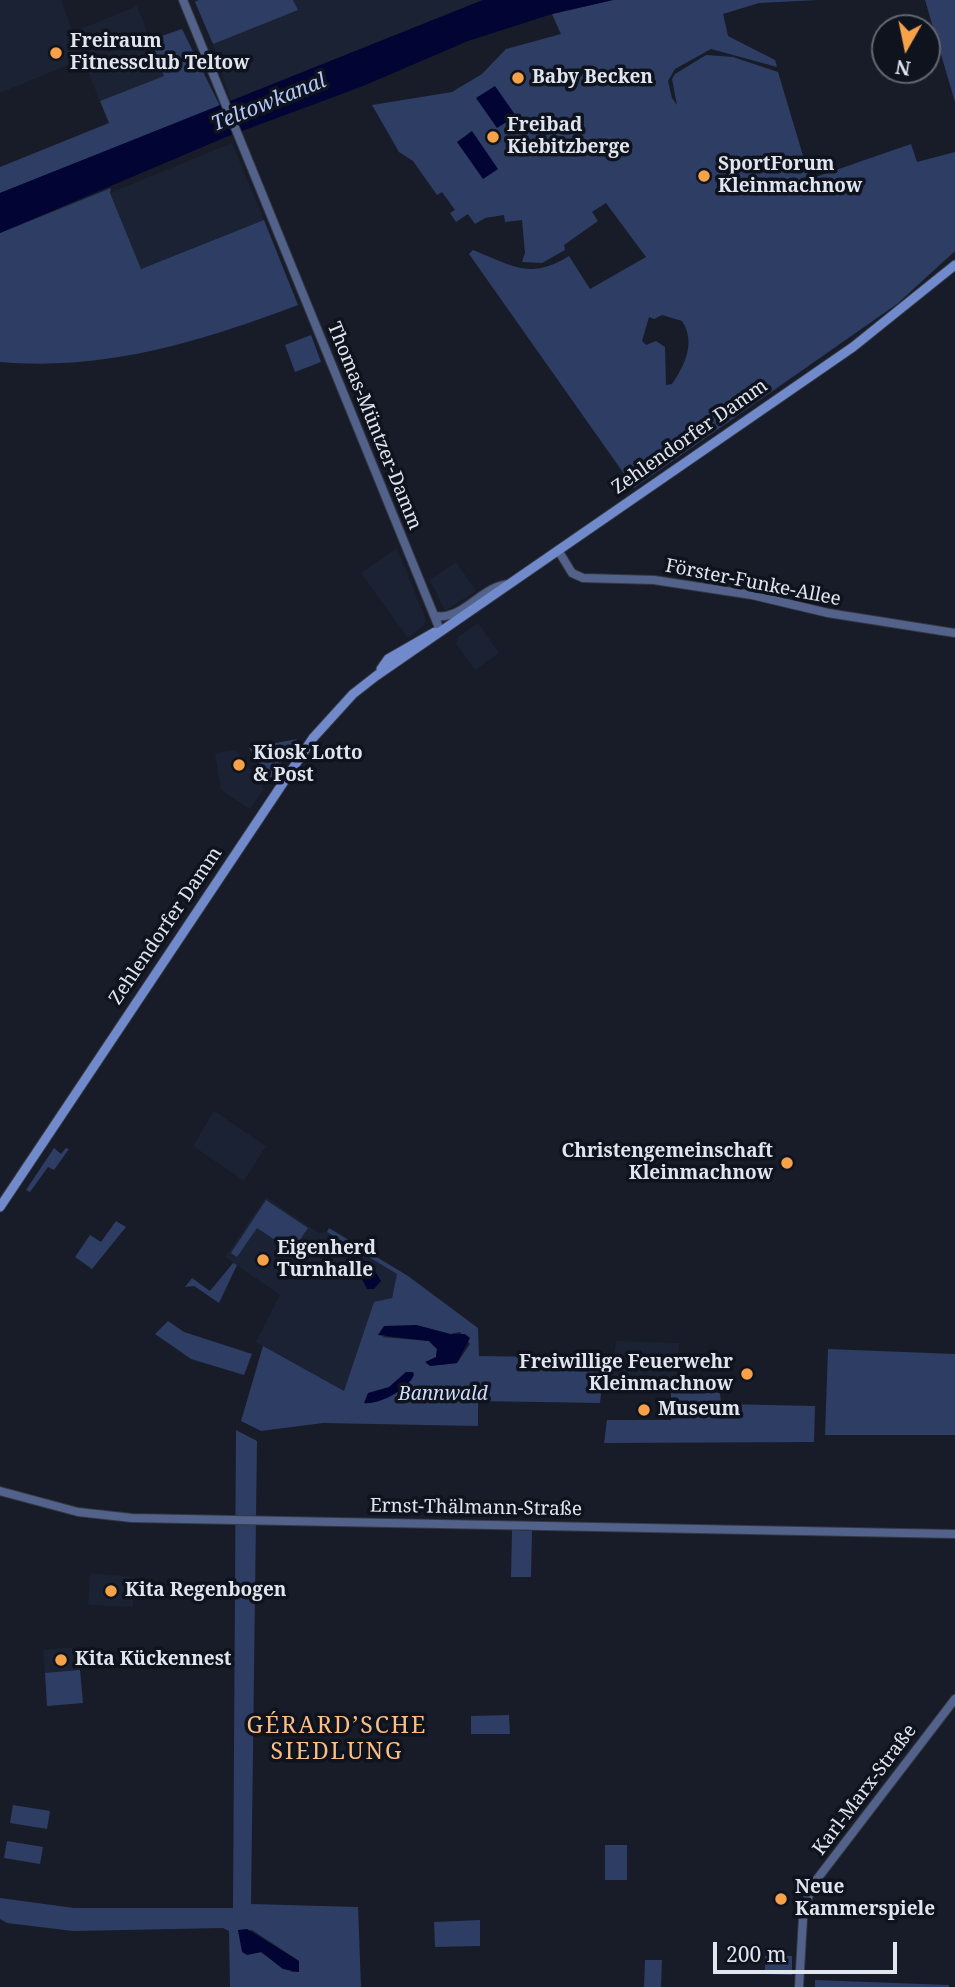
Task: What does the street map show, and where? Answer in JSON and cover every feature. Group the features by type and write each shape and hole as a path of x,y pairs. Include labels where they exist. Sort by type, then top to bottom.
{"main road":[{"name":"Zehlendorfer Damm","path":"0,1207 313,738 353,694 440,630 861,341 955,265"}],"street":[{"name":"Thomas-Müntzer-Damm","path":"183,0 440,630"},
{"name":"Förster-Funke-Allee","path":"558,550 572,573 583,578 654,580 752,595 828,613 955,633"},
{"path":"435,616 451,616 486,592 509,584"},
{"name":"Ernst-Thälmann-Straße","path":"0,1490 78,1512 131,1518 955,1534"},
{"name":"Karl-Marx-Straße","path":"799,1987 803,1918 811,1887 955,1699"}],"shaded area":[{"path":"0,0 61,0 73,32 137,6 165,76 100,101 83,59 0,93"},
{"path":"194,0 483,0 231,101 207,26"},
{"path":"232,143 264,220 141,269 110,193"},
{"path":"397,548 426,620 422,627 408,638 361,573"},
{"path":"456,562 476,591 445,611 430,580"},
{"path":"478,623 499,653 475,670 456,644 458,637"},
{"path":"236,750 264,789 250,809 221,790 215,753"},
{"path":"214,1111 266,1146 244,1181 193,1146"},
{"path":"266,1197 319,1233 327,1232 397,1274 392,1298 374,1303 344,1392 256,1342 280,1295 225,1257"},
{"path":"616,1341 679,1343 679,1388 611,1385"},
{"name":"Kita Regenbogen","path":"90,1573 134,1577 133,1607 88,1605"},
{"name":"Kita Kückennest","path":"78,1647 81,1685 46,1687 43,1650"}],"green space":[{"path":"293,0 298,10 213,44 195,2"},
{"path":"613,0 818,0 759,3 723,14 728,36 775,60 777,67 711,49 675,69 668,81 672,98 677,105 672,79 675,74 706,55 733,57 778,72 810,179 911,144 917,162 955,152 955,251 897,304 634,488 469,254 473,250 511,265 532,269 569,256 590,289 646,257 606,203 592,212 598,221 564,245 565,250 542,263 522,262 525,253 522,220 505,222 504,215 485,218 475,224 468,214 456,222 450,213 455,210 442,192 437,195 413,161 399,152 372,105 452,92 482,74 506,49 561,34 552,14","holes":["662,315 682,321 688,337 687,353 672,384 666,385 665,347 656,341 646,345 642,341 649,317 654,319"]},
{"path":"925,0 955,0 955,102 941,54 941,14 929,14"},
{"path":"182,29 220,106 0,193 0,167 109,123 100,101 164,76 150,40"},
{"path":"111,188 110,193 141,269 264,220 298,305 225,331 152,351 77,362 0,362 0,233"},
{"path":"311,335 321,362 295,372 285,345"},
{"path":"297,739 270,780 249,748"},
{"path":"54,1148 61,1154 66,1148 69,1149 54,1170 48,1167 30,1192 26,1190"},
{"path":"266,1200 308,1228 292,1251 257,1228 237,1257 231,1253"},
{"path":"116,1221 126,1227 92,1269 75,1257 90,1235 101,1242"},
{"name":"Bannwald","path":"329,1228 408,1276 478,1328 479,1356 605,1358 600,1403 478,1401 478,1426 323,1423 261,1431 241,1421 263,1346 344,1391 374,1302 392,1298 397,1274 327,1232","holes":["416,1325 450,1334 460,1332 470,1344 457,1363 430,1366 436,1357 437,1349 429,1341 382,1337"]},
{"path":"233,1263 237,1265 219,1303 194,1286 185,1287 192,1278 210,1291"},
{"path":"168,1321 184,1332 252,1354 244,1375 191,1359 155,1334"},
{"path":"828,1349 955,1354 955,1435 825,1435"},
{"path":"671,1387 720,1393 721,1404 815,1406 814,1442 604,1443 607,1420 671,1420"},
{"path":"236,1430 257,1441 251,1904 358,1907 361,1987 230,1987 229,1931 223,1928 73,1931 7,1923 0,1919 0,1898 74,1908 233,1908","holes":["252,1930 299,1961 299,1972 292,1972 262,1952 245,1953 241,1933"]},
{"path":"512,1530 532,1531 531,1577 511,1577"},
{"path":"80,1670 83,1703 47,1706 45,1673"},
{"path":"509,1715 510,1734 471,1734 471,1716"},
{"path":"13,1805 50,1811 47,1829 10,1823"},
{"path":"7,1841 43,1847 40,1864 4,1858"},
{"path":"605,1845 627,1845 627,1880 605,1880"},
{"path":"480,1920 480,1946 435,1947 434,1922"},
{"path":"765,1956 792,1956 792,1975 765,1974"},
{"path":"645,1960 662,1960 661,1987 644,1987"},
{"path":"815,1980 949,1985 949,1987 815,1987"}],"water":[{"name":"Teltowkanal","path":"483,0 613,0 552,14 468,41 363,86 226,137 0,233 0,193"},
{"path":"495,86 516,116 497,128 476,98"},
{"path":"472,131 498,169 483,179 457,142"},
{"path":"356,1254 361,1261 369,1261 381,1281 374,1289 367,1289 357,1270 352,1259"},
{"path":"416,1325 450,1334 465,1334 470,1338 457,1363 430,1366 425,1362 436,1357 437,1349 429,1341 378,1335 384,1326"},
{"path":"406,1372 413,1372 414,1375 400,1391 385,1399 364,1403 368,1393 389,1387"},
{"path":"247,1929 299,1961 299,1972 283,1969 261,1952 247,1955 242,1952 238,1930"}],"place":[{"name":"Freiraum Fitnessclub Teltow","path":"56,53"},
{"name":"Baby Becken","path":"518,78"},
{"name":"Freibad Kiebitzberge","path":"493,137"},
{"name":"SportForum Kleinmachnow","path":"704,176"},
{"name":"Kiosk Lotto & Post","path":"239,765"},
{"name":"Christengemeinschaft Kleinmachnow","path":"787,1163"},
{"name":"Eigenherd Turnhalle","path":"263,1260"},
{"name":"Freiwillige Feuerwehr Kleinmachnow","path":"747,1374"},
{"name":"Museum","path":"644,1410"},
{"name":"Kita Regenbogen","path":"111,1591"},
{"name":"Kita Kückennest","path":"61,1660"},
{"name":"Neue Kammerspiele","path":"781,1899"}],"district":[{"name":"GÉRARD’SCHE SIEDLUNG","path":"337,1739"}]}
